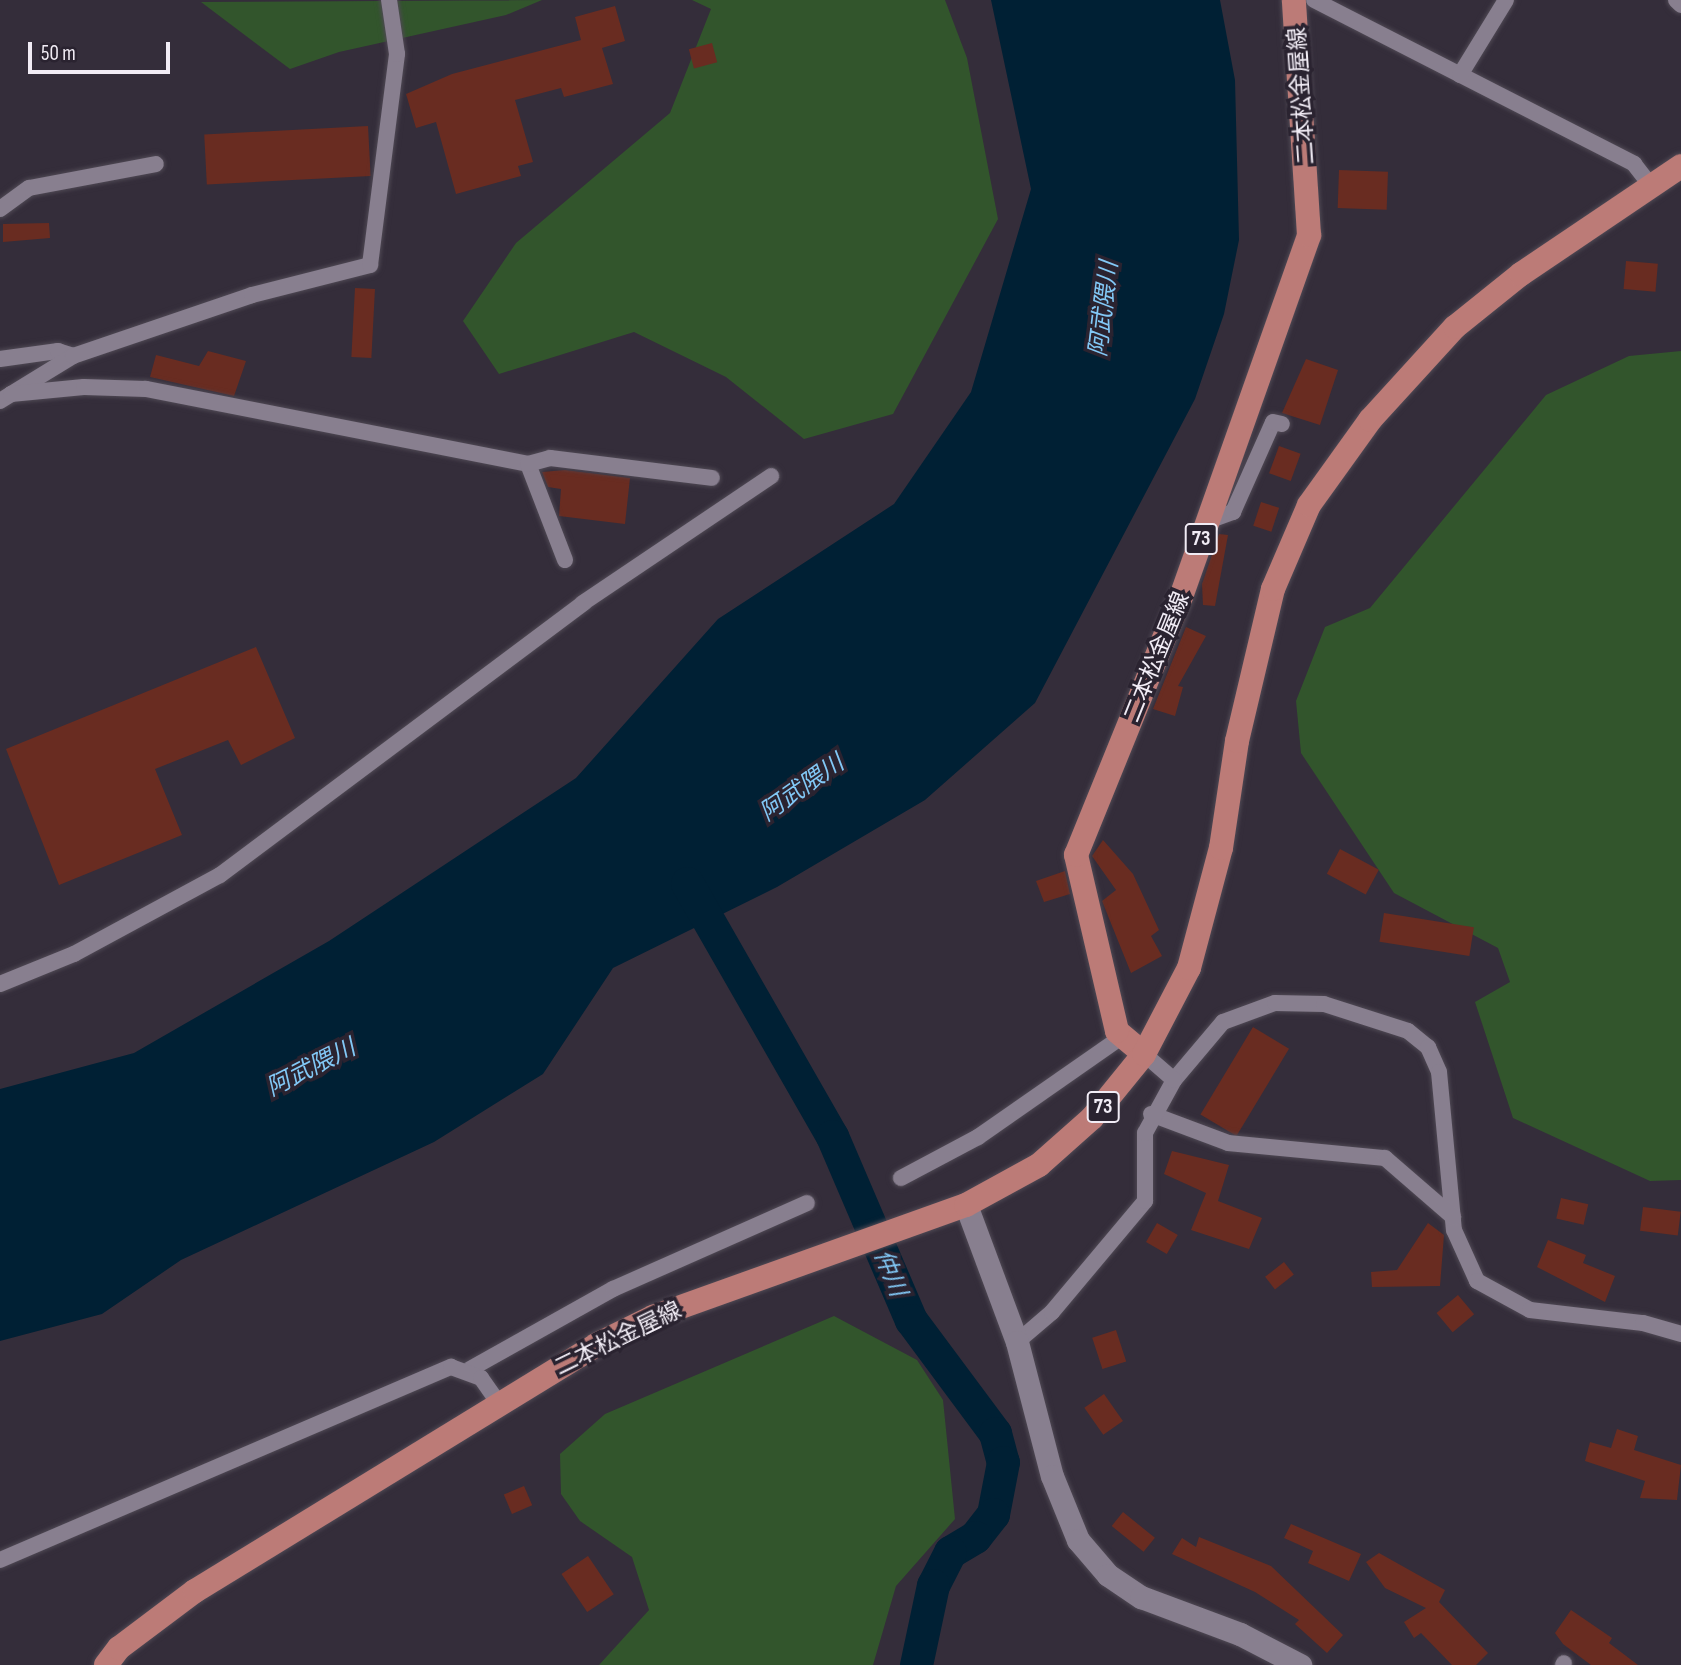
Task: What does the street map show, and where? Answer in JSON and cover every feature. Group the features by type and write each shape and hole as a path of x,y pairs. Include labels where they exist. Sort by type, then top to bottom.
{"main road":[{"name":"二本松金屋線","path":"1120,1038 1076,855 1208,521 1309,235 1294,0"},
{"name":"二本松金屋線","path":"106,1665 119,1648 195,1591 497,1401 653,1317 966,1205 1039,1165 1111,1099 1144,1054 1202,929 1273,589 1309,505 1370,419 1455,327 1521,274 1681,166"},
{"path":"1120,1038 1144,1054"}],"street":[{"path":"5,398 73,356 252,296 370,265 397,54 389,0"},
{"path":"1314,0 1634,164 1651,186"},
{"path":"1460,75 1506,0"},
{"path":"1676,0 1681,5"},
{"path":"0,209 29,188 156,164"},
{"path":"0,359 58,351 73,356"},
{"path":"5,398 146,389 528,464 550,458 712,478"},
{"path":"1208,521 1233,512 1273,422 1282,424"},
{"path":"528,464 565,561"},
{"path":"0,984 74,954 220,875 583,603 771,476"},
{"path":"1017,1342 1052,1312 1145,1201 1145,1133 1151,1114 1174,1080 1223,1022 1275,1003 1324,1004 1408,1031 1428,1047 1439,1072 1453,1217 1463,1262 1485,1287 1530,1310 1643,1323 1681,1334"},
{"path":"901,1178 978,1137 1120,1038"},
{"path":"1144,1054 1174,1080"},
{"path":"1151,1114 1228,1143 1385,1158 1453,1217"},
{"path":"0,1560 196,1481 396,1388 451,1367 470,1369 612,1289 807,1203"},
{"path":"966,1205 1017,1342 1056,1488 1092,1559 1141,1597 1240,1634 1300,1665"},
{"path":"470,1369 497,1401"}],"green space":[{"path":"542,0 506,15 339,52 290,69 201,2"},
{"path":"692,0 945,0 967,58 998,219 893,414 804,439 726,377 634,332 499,374 463,321 516,243 670,113 711,9"},
{"path":"1681,351 1681,1180 1650,1181 1513,1118 1475,1002 1510,982 1498,948 1394,893 1301,753 1296,701 1325,627 1370,608 1546,395 1629,356"},
{"path":"834,1316 917,1360 943,1400 955,1519 896,1586 873,1665 599,1665 649,1610 632,1557 580,1521 561,1494 560,1454 605,1414"}],"water":[{"name":"阿武隈川","path":"991,0 1220,0 1235,80 1239,240 1224,314 1195,399 1035,703 925,800 777,887 613,968 543,1074 434,1142 181,1260 102,1314 0,1341 0,1089 134,1053 329,941 576,778 718,619 894,504 971,392 1031,189"}],"building":[{"path":"615,6 625,41 602,48 613,84 564,97 561,88 515,100 533,162 518,166 521,176 456,194 436,122 416,128 406,94 452,74 581,40 575,17"},
{"path":"712,43 717,62 694,69 689,49"},
{"path":"368,126 371,176 207,185 204,135"},
{"path":"1339,170 1388,172 1387,210 1338,208"},
{"path":"49,223 50,238 3,242 3,224"},
{"path":"1626,261 1658,264 1655,292 1624,289"},
{"path":"355,288 375,289 371,358 351,357"},
{"path":"208,351 246,361 234,396 150,377 156,355 199,366"},
{"path":"1306,359 1338,370 1320,425 1282,413"},
{"path":"1279,446 1301,454 1291,481 1269,473"},
{"path":"565,470 630,478 625,524 559,516 561,489 548,487 542,472"},
{"path":"1261,502 1279,508 1271,532 1253,526"},
{"path":"1219,534 1228,535 1215,606 1203,605 1202,584"},
{"path":"1186,627 1206,636 1178,686 1183,687 1175,716 1153,709"},
{"path":"256,647 295,738 241,765 228,740 155,769 182,835 59,885 6,749"},
{"path":"1103,840 1133,874 1159,930 1151,936 1162,956 1131,973 1102,901 1116,890 1092,856"},
{"path":"1340,849 1379,870 1366,894 1327,874"},
{"path":"1065,871 1070,894 1044,902 1036,881"},
{"path":"1384,913 1474,927 1469,956 1379,942"},
{"path":"1253,1027 1289,1049 1236,1136 1200,1114"},
{"path":"1172,1151 1229,1165 1218,1201 1262,1218 1249,1249 1191,1230 1206,1193 1164,1174"},
{"path":"1561,1198 1588,1204 1584,1225 1556,1218"},
{"path":"1643,1207 1681,1212 1678,1235 1640,1231"},
{"path":"1157,1223 1178,1235 1167,1254 1146,1242"},
{"path":"1428,1223 1444,1235 1440,1286 1372,1287 1371,1272 1397,1270"},
{"path":"1548,1240 1586,1255 1583,1263 1615,1276 1605,1302 1537,1267"},
{"path":"1284,1262 1294,1275 1275,1289 1265,1277"},
{"path":"1458,1295 1474,1314 1453,1332 1437,1313"},
{"path":"1116,1330 1126,1361 1102,1369 1092,1338"},
{"path":"1104,1394 1123,1421 1103,1435 1084,1408"},
{"path":"1617,1429 1638,1436 1634,1450 1681,1465 1677,1500 1640,1498 1645,1481 1585,1461 1590,1442 1611,1448"},
{"path":"524,1486 532,1505 512,1514 504,1495"},
{"path":"1123,1512 1155,1538 1144,1552 1112,1526"},
{"path":"1291,1524 1361,1554 1349,1581 1308,1563 1313,1551 1284,1538"},
{"path":"1199,1537 1271,1566 1343,1635 1327,1653 1295,1624 1299,1620 1255,1592 1172,1554 1182,1538 1196,1547"},
{"path":"1379,1553 1445,1590 1439,1602 1488,1653 1476,1665 1452,1665 1421,1633 1414,1638 1404,1622 1426,1608 1385,1588 1366,1562"},
{"path":"588,1556 614,1594 587,1612 561,1574"},
{"path":"1571,1610 1612,1638 1609,1643 1638,1665 1591,1665 1563,1644 1555,1633"}],"waterway":[{"name":"仲川","path":"687,883 832,1136 911,1320 995,1433 1003,1462 993,1514 975,1537 950,1552 933,1585 916,1665"}]}
